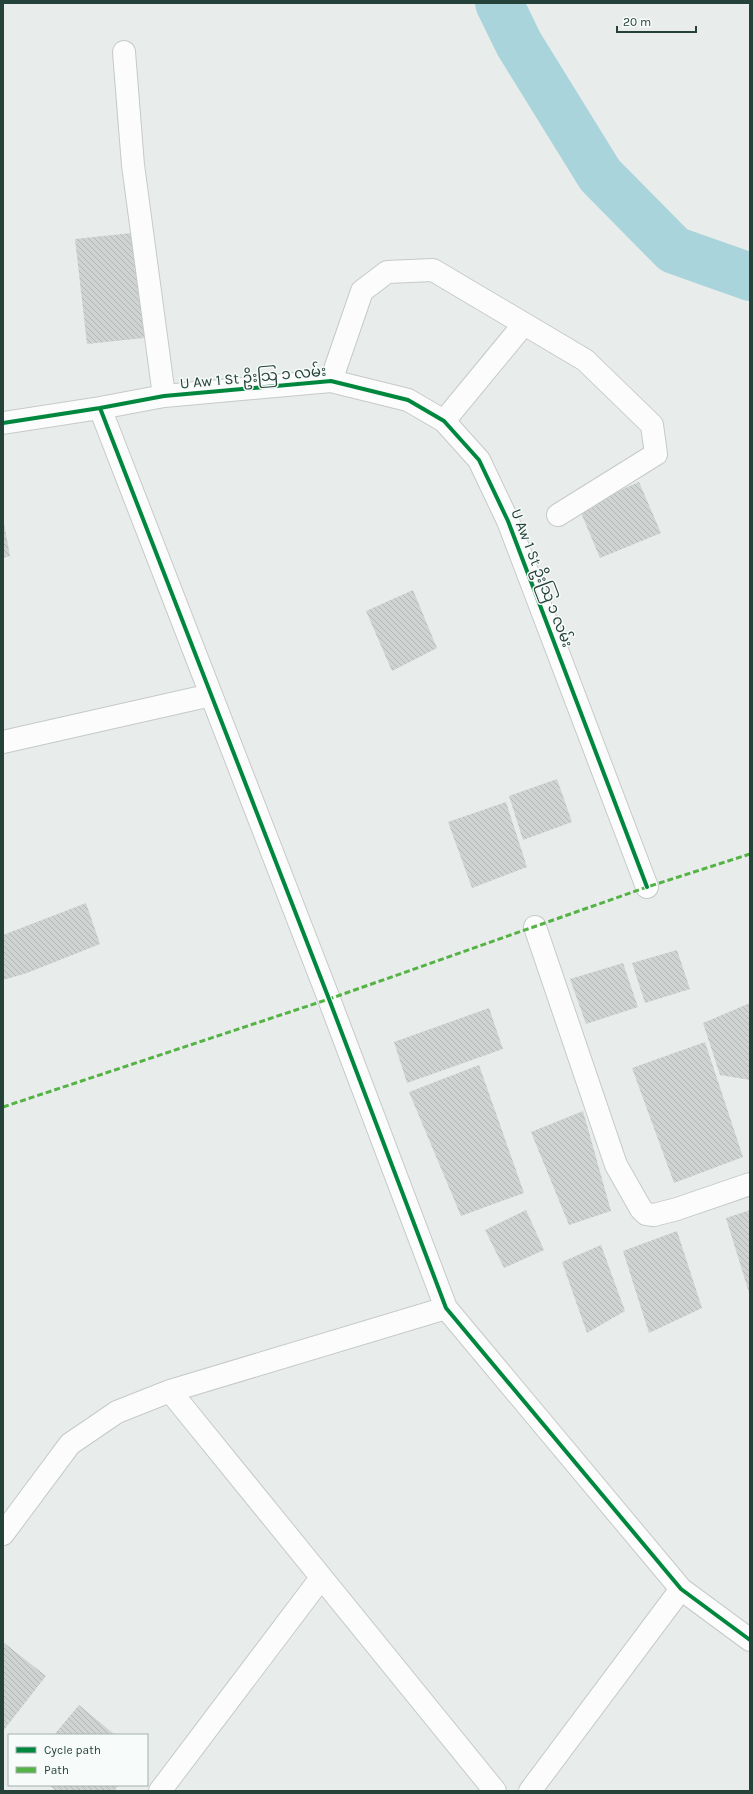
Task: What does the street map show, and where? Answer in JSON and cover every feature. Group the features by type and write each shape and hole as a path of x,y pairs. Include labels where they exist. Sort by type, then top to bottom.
{"street":[{"path":"124,52 133,165 164,396"},
{"path":"331,381 362,291 387,272 433,270 584,360 652,425 656,454 558,515"},
{"path":"444,421 524,324"},
{"name":"U Aw 1 St ဥိးသြ ၁ လမ်း","path":"3,423 100,408 164,396 331,381 408,400 444,421 478,460 508,521 647,887"},
{"path":"100,408 330,999 446,1308 681,1589 750,1640"},
{"path":"3,742 212,695"},
{"path":"535,927 616,1165 641,1209 646,1214 654,1215 677,1209 750,1184"},
{"path":"3,1534 70,1444 118,1412 170,1391 446,1308"},
{"path":"170,1391 495,1791"},
{"path":"160,1791 321,1578"},
{"path":"530,1791 681,1589"}],"building":[{"path":"141,232 153,337 87,344 75,239"},
{"path":"639,482 661,533 600,558 579,508"},
{"path":"3,518 10,556 3,558"},
{"path":"413,590 437,648 392,671 366,611"},
{"path":"557,779 572,822 523,840 509,796"},
{"path":"506,802 527,867 472,888 448,822"},
{"path":"86,903 100,944 27,973 3,980 3,935"},
{"path":"677,950 690,989 645,1003 632,963"},
{"path":"623,963 638,1007 586,1024 570,979"},
{"path":"750,1003 750,1080 720,1075 703,1023"},
{"path":"489,1008 503,1049 407,1083 394,1042"},
{"path":"705,1042 743,1157 674,1183 632,1068"},
{"path":"479,1065 524,1193 461,1216 409,1092"},
{"path":"583,1111 611,1211 569,1225 531,1132"},
{"path":"526,1210 544,1250 504,1268 485,1230"},
{"path":"750,1210 750,1296 726,1218"},
{"path":"677,1231 702,1308 649,1333 623,1251"},
{"path":"601,1245 625,1311 587,1333 562,1262"},
{"path":"3,1642 46,1676 3,1731"},
{"path":"79,1705 114,1734 55,1734"},
{"path":"50,1786 118,1786 114,1791 56,1791"}],"waterway":[{"path":"499,3 519,44 600,175 674,250 750,277"}],"marked path":[{"path":"3,1107 329,999 647,887 750,854"}],"cycle path":[{"path":"3,423 100,408 164,396 331,381 408,400 444,421 479,460 508,521 647,887"},
{"path":"100,408 329,999 446,1308 681,1589 750,1640"}]}
